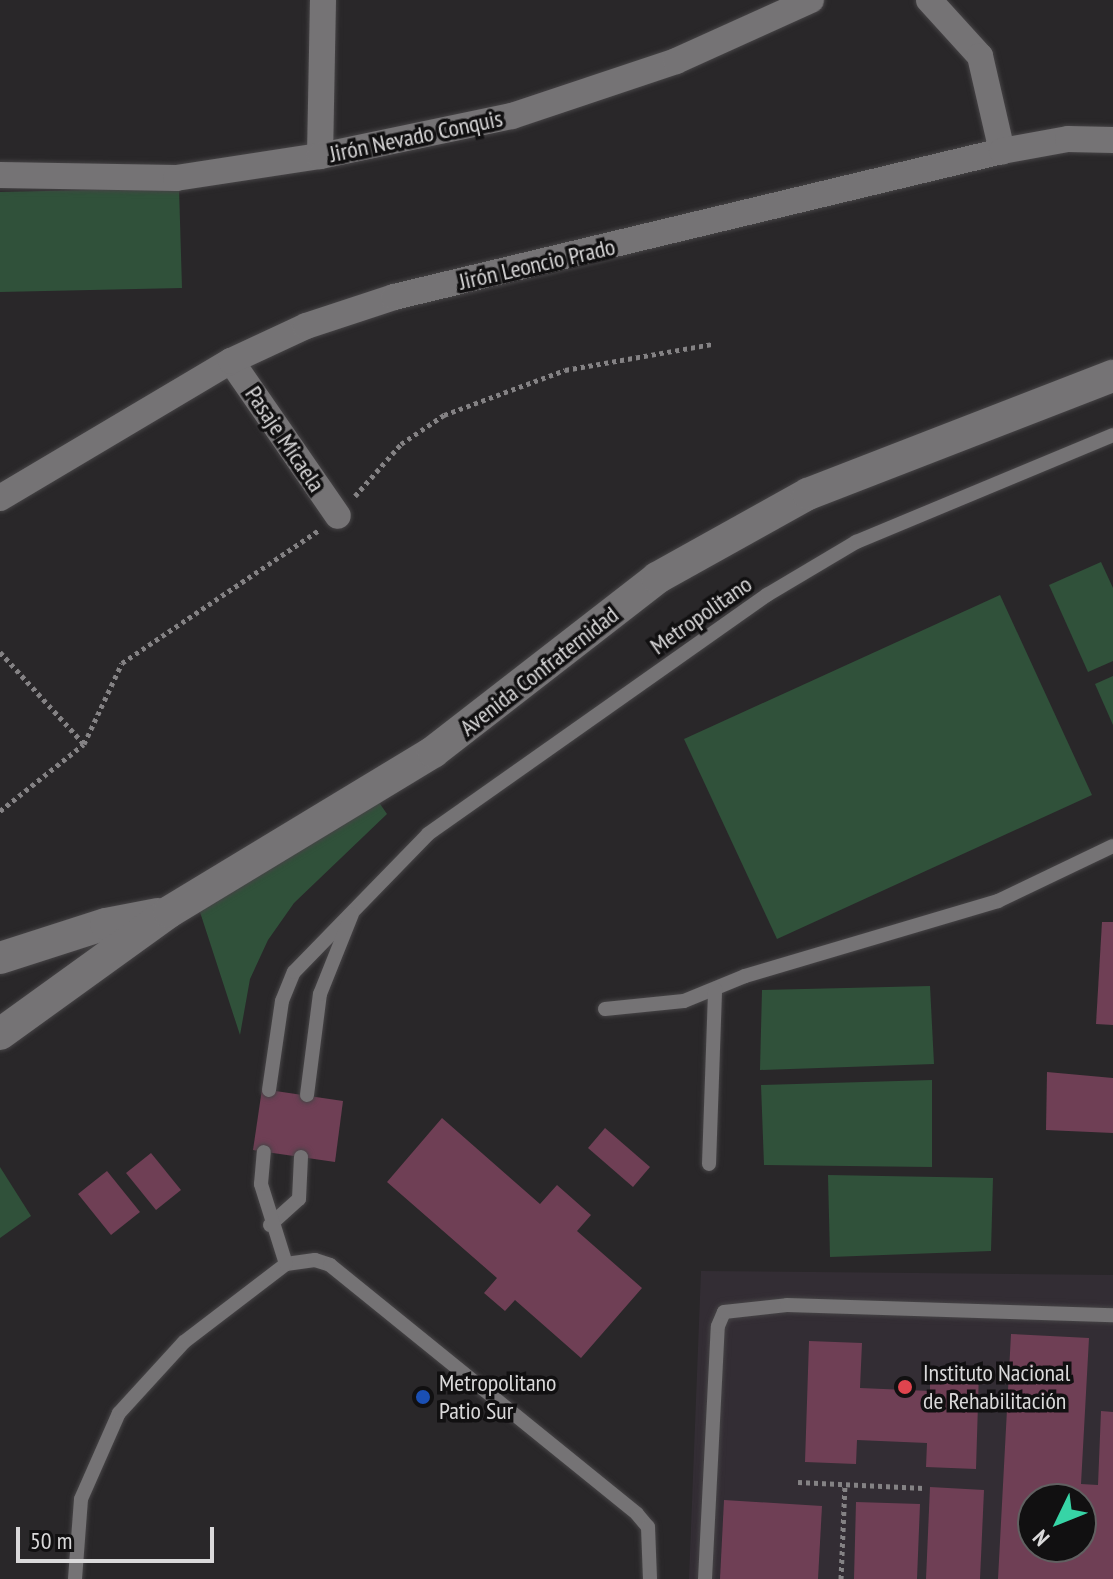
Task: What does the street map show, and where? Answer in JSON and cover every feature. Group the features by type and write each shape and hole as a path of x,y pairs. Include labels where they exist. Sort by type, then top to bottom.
{"street":[{"path":"320,156 323,0"},
{"name":"Jirón Nevado Conquis","path":"0,175 176,178 320,156 512,116 690,56 811,0"},
{"path":"929,0 980,56 1002,151"},
{"name":"Jirón Leoncio Prado","path":"0,498 231,361 306,326 394,297 1002,151 1068,139 1113,140"},
{"name":"Pasaje Micaela","path":"231,361 338,516"},
{"name":"Avenida Confraternidad","path":"0,1034 169,912 433,752 657,578 808,494 1113,376"},
{"path":"0,958 106,924 169,912"}],"lane":[{"name":"Metropolitano","path":"269,1090 282,1001 294,972 357,902 428,834 767,595 856,542 1113,435"},
{"path":"605,1009 684,1001 745,976 998,901 1113,846"},
{"name":"Metropolitano","path":"307,1095 320,994 357,902"},
{"path":"709,1164 715,989"},
{"path":"264,1152 261,1184 270,1225 286,1264"},
{"path":"270,1225 299,1199 301,1157"},
{"path":"75,1579 81,1499 119,1413 184,1342 286,1264 315,1260 330,1265 637,1514 648,1527 650,1579"},
{"path":"705,1579 718,1326 724,1312 787,1305 1113,1315"}],"path":[{"path":"0,811 84,744 122,663 338,516 401,444 444,415 565,370 712,344"},
{"path":"0,652 84,744"},
{"path":"798,1482 924,1488"},
{"path":"841,1579 845,1484"}],"shaded area":[{"name":"Instituto Nacional de Rehabilitación","path":"701,1271 1113,1275 1113,1579 689,1579"}],"green space":[{"path":"179,188 182,288 0,292 0,192"},
{"path":"1101,562 1113,588 1113,661 1088,672 1049,585"},
{"path":"1000,595 1092,795 777,939 684,739"},
{"path":"1113,676 1113,725 1095,684"},
{"path":"376,798 387,814 294,903 268,940 250,979 240,1035 199,909"},
{"path":"930,986 934,1064 760,1070 762,990"},
{"path":"932,1080 932,1167 764,1165 761,1085"},
{"path":"0,1167 31,1216 0,1238"},
{"path":"828,1175 993,1178 991,1251 830,1257"}],"building":[{"path":"1102,922 1113,922 1113,1025 1096,1024"},
{"path":"1047,1072 1113,1078 1113,1133 1046,1130"},
{"path":"262,1089 343,1101 335,1162 253,1150"},
{"path":"442,1118 540,1204 557,1185 591,1215 577,1231 642,1288 581,1358 515,1300 505,1311 484,1293 497,1278 387,1182"},
{"path":"605,1128 650,1167 633,1187 588,1148"},
{"path":"151,1153 181,1190 156,1210 126,1173"},
{"path":"107,1171 140,1212 111,1235 78,1194"},
{"path":"1011,1334 1089,1338 1081,1483 1017,1483 1017,1563 1097,1563 1101,1411 1113,1412 1113,1579 998,1579"},
{"path":"809,1341 862,1343 860,1388 930,1391 930,1368 979,1371 976,1469 926,1467 927,1443 857,1440 856,1464 805,1462"},
{"path":"930,1487 984,1490 980,1579 926,1579"},
{"path":"724,1500 822,1506 818,1579 720,1579"},
{"path":"856,1502 920,1504 917,1579 854,1579"}],"place":[{"name":"Instituto Nacional de Rehabilitación","path":"905,1387"},
{"name":"Metropolitano Patio Sur","path":"423,1397"}]}
